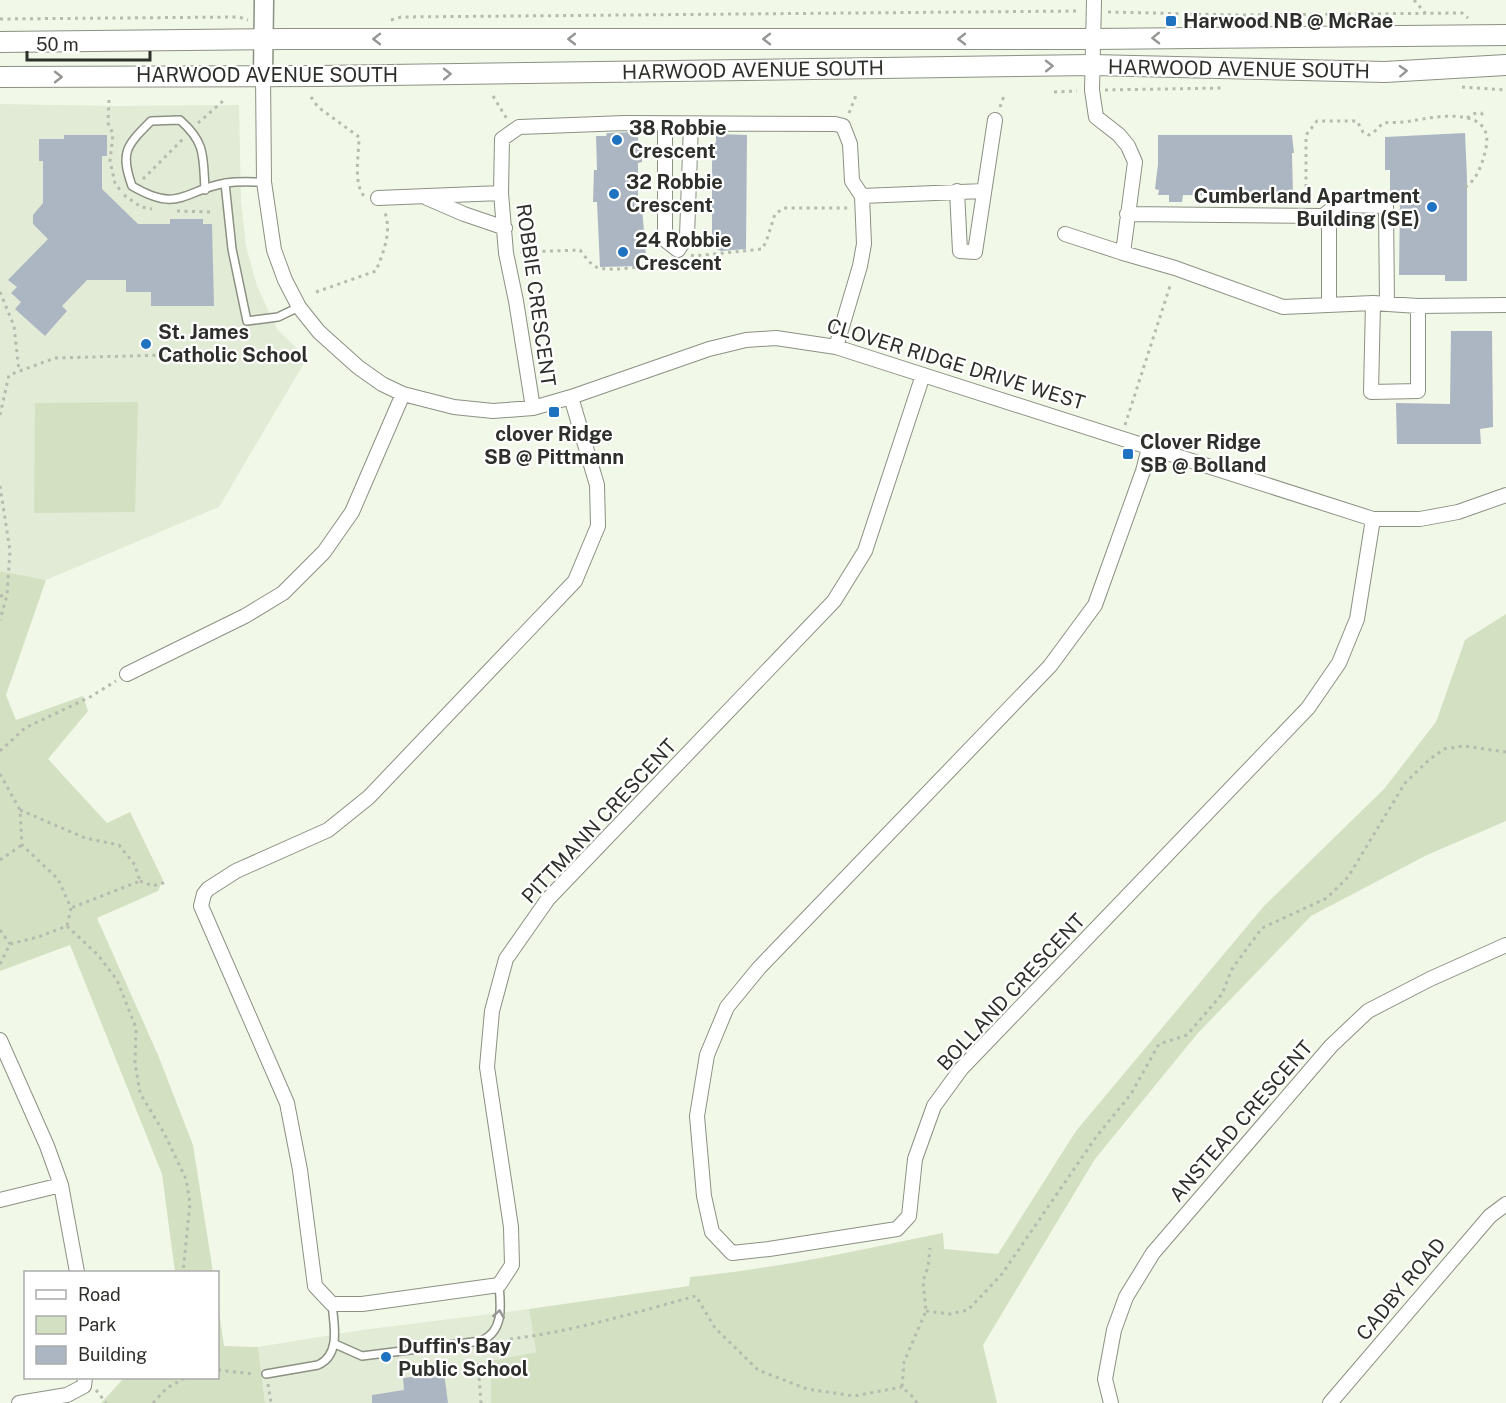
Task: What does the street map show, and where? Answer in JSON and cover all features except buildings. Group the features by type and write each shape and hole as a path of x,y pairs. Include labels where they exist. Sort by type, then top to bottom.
{"main road":[{"name":"HARWOOD AVENUE SOUTH","path":"0,42 263,39 1094,39 1506,34"},
{"name":"HARWOOD AVENUE SOUTH","path":"0,77 1092,65 1385,72 1506,65"}],"street":[{"name":"CLOVER RIDGE DRIVE WEST","path":"264,0 264,182 274,250 285,280 299,307 319,332 358,367 382,384 403,394 454,407 493,411 533,408 709,350 746,340 776,338 836,347 1372,519 1420,519 1458,512 1506,495"},
{"path":"1094,6 1092,90 1096,117 1119,135 1128,146 1135,162 1123,253"},
{"path":"957,191 960,252 975,252 995,120"},
{"path":"665,124 665,240 678,250 687,236 691,124"},
{"path":"513,131 519,127 665,124 835,124 843,126 850,144 852,181 862,196 864,244 860,266 836,347"},
{"name":"ROBBIE CRESCENT","path":"513,131 502,139 501,192 506,253 533,408"},
{"path":"862,196 984,191"},
{"path":"378,198 501,192"},
{"path":"425,197 505,228"},
{"path":"1127,214 1323,216 1337,205 1386,206 1380,304 1371,392 1418,392 1418,306"},
{"path":"1323,216 1329,227 1329,304"},
{"path":"1065,234 1175,268 1283,307 1329,304 1506,305"},
{"name":"PITTMANN CRESCENT","path":"499,1285 512,1265 512,1227 487,1067 492,1011 506,959 548,899 834,601 865,551 922,375"},
{"path":"127,674 245,616 282,593 324,552 352,512 403,394"},
{"path":"499,1285 362,1304 332,1305 315,1286 300,1170 287,1103 201,906 208,889 236,871 327,830 369,797 575,582 598,526 597,485 571,397"},
{"name":"BOLLAND CRESCENT","path":"1149,448 1143,471 1095,605 1050,666 759,968 727,1007 707,1054 697,1116 704,1196 712,1232 732,1253 897,1229 909,1216 915,1159 934,1106 961,1069 1308,708 1339,663 1357,619 1372,519"},
{"name":"ANSTEAD CRESCENT","path":"1111,1403 1105,1379 1114,1330 1126,1297 1153,1253 1331,1046 1368,1011 1430,979 1506,945"},
{"path":"0,1040 47,1146 61,1185 77,1271"},
{"path":"0,1200 61,1185"},
{"name":"CADBY ROAD","path":"1330,1403 1490,1215 1506,1204"},
{"path":"19,1403 67,1395 84,1386 85,1379"}],"lane":[{"path":"206,190 203,152 192,130 180,120 151,121 131,141 124,164 132,186 148,196 176,200 206,190 225,183 264,182"},
{"path":"225,183 232,249 248,321 278,317 299,307"},
{"path":"335,1344 362,1356 481,1341 495,1332 500,1318 499,1285"},
{"path":"266,1374 325,1362 335,1344 332,1305"}],"path":[{"path":"1414,0 1426,14"},
{"path":"385,22 401,17 1094,6 1237,15 1462,13"},
{"path":"0,19 239,17 244,20"},
{"path":"1469,87 1505,90"},
{"path":"1054,92 1092,90"},
{"path":"843,126 857,93"},
{"path":"494,96 513,131"},
{"path":"311,97 318,107 359,137 358,177 361,190 363,195 378,198 389,223 384,250 376,271 316,292"},
{"path":"125,197 223,101"},
{"path":"1467,118 1477,113 1484,116"},
{"path":"1306,216 1306,135 1317,122 1356,121 1363,132 1369,135 1383,123 1408,122 1427,117 1456,116 1479,123 1485,130 1487,138 1485,155 1475,180 1465,187"},
{"path":"1120,438 1175,268"},
{"path":"0,292 14,326 19,371"},
{"path":"0,415 9,375 19,371 55,358 166,355"},
{"path":"0,486 10,551 7,595 0,620"},
{"path":"0,596 7,595"},
{"path":"0,751 25,728 90,697 127,674"},
{"path":"926,1311 950,1314 968,1310 1002,1274 1096,1137 1131,1094 1159,1044 1186,1035 1194,1027 1222,994 1232,969 1262,928 1327,898 1348,877 1405,783 1444,749 1464,746 1506,752"},
{"path":"0,774 20,810 22,845 58,879 71,908 67,926"},
{"path":"20,810 85,837 119,846 135,864 140,881"},
{"path":"0,860 22,845"},
{"path":"71,908 140,881 153,886 166,882"},
{"path":"0,964 10,944 67,926"},
{"path":"67,926 98,956 117,980 136,1028 135,1064 140,1093 169,1142 186,1179 190,1203 183,1271"},
{"path":"0,930 10,944"},
{"path":"902,1388 904,1362 926,1311 923,1281 928,1267 930,1248"},
{"path":"510,1339 530,1337 696,1296 715,1328 758,1370 807,1389 854,1396 902,1388 913,1397 916,1403"},
{"path":"478,1364 481,1403"},
{"path":"219,1370 266,1374 271,1403"},
{"path":"153,1403 167,1388 181,1379"}],"shaded area":[{"name":"St. James Catholic School","path":"0,104 239,105 241,201 246,246 257,286 277,329 307,358 219,507 46,580 0,571"},
{"name":"Duffin's Bay Public School","path":"529,1309 536,1352 491,1361 491,1403 265,1403 258,1347 362,1330"}],"green space":[{"path":"138,402 135,512 34,513 35,403"},
{"path":"0,571 46,580 6,695 16,720 83,696 88,711 48,759 107,823 130,812 163,880 158,891 97,918 158,1055 193,1145 213,1271 175,1271 162,1174 70,945 0,971"},
{"path":"1506,614 1506,821 1427,855 1311,916 1198,1033 1095,1159 983,1345 997,1403 491,1403 491,1361 536,1352 529,1309 689,1286 690,1277 785,1264 943,1233 944,1249 998,1254 1076,1131 1264,906 1384,789 1436,722 1465,640"},
{"path":"219,1311 224,1346 258,1347 265,1403 101,1403 123,1379 219,1379"}],"place":[{"name":"Harwood NB @ McRae","path":"1171,21"},
{"name":"38 Robbie Crescent","path":"617,140"},
{"name":"32 Robbie Crescent","path":"614,194"},
{"name":"Cumberland Apartment Building (SE)","path":"1432,207"},
{"name":"24 Robbie Crescent","path":"623,252"},
{"name":"St. James Catholic School","path":"146,344"},
{"name":"clover Ridge SB @ Pittmann","path":"554,412"},
{"name":"Clover Ridge SB @ Bolland","path":"1128,454"},
{"name":"Duffin's Bay Public School","path":"386,1357"}]}
